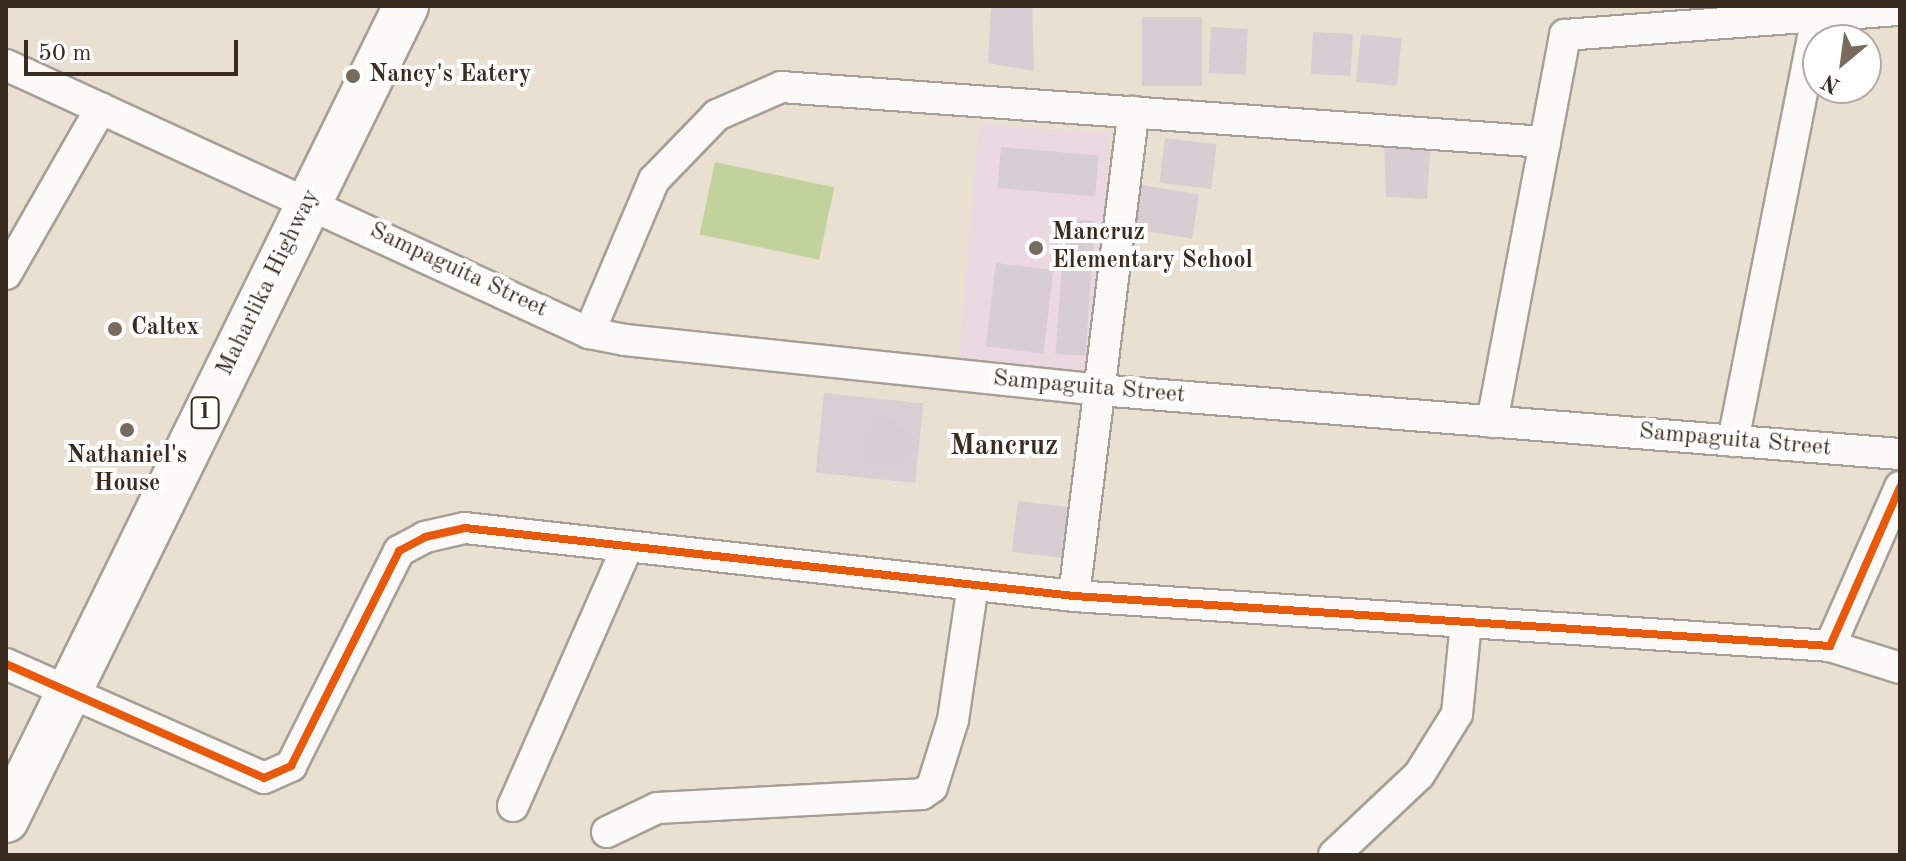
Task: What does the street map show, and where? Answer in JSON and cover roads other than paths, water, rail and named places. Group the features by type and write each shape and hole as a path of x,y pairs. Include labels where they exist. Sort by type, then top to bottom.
{"highway":[{"name":"Maharlika Highway","path":"6,820 308,202 399,8"}],"street":[{"path":"1492,422 1565,35 1900,10"},
{"path":"1733,441 1817,15"},
{"name":"Sampaguita Street","path":"6,65 589,333 1099,390 1900,454"},
{"path":"589,333 654,180 717,115 781,87 1545,142"},
{"path":"6,274 101,108"},
{"path":"1074,596 1133,112"},
{"path":"1830,646 1900,487"},
{"path":"6,664 67,694 264,778 291,766 399,551 425,537 465,528 1074,596 1830,646 1900,668"},
{"path":"513,806 627,548"},
{"path":"607,832 657,808 922,794 932,787 953,720 973,585"},
{"path":"1334,855 1419,775 1457,714 1466,622"}],"place":[{"name":"Nancy's Eatery","path":"353,76"},
{"name":"Mancruz Elementary School","path":"1036,248"},
{"name":"Caltex","path":"115,329"},
{"name":"Nathaniel's House","path":"127,430"}],"district":[{"name":"Mancruz","path":"1004,447"}]}
